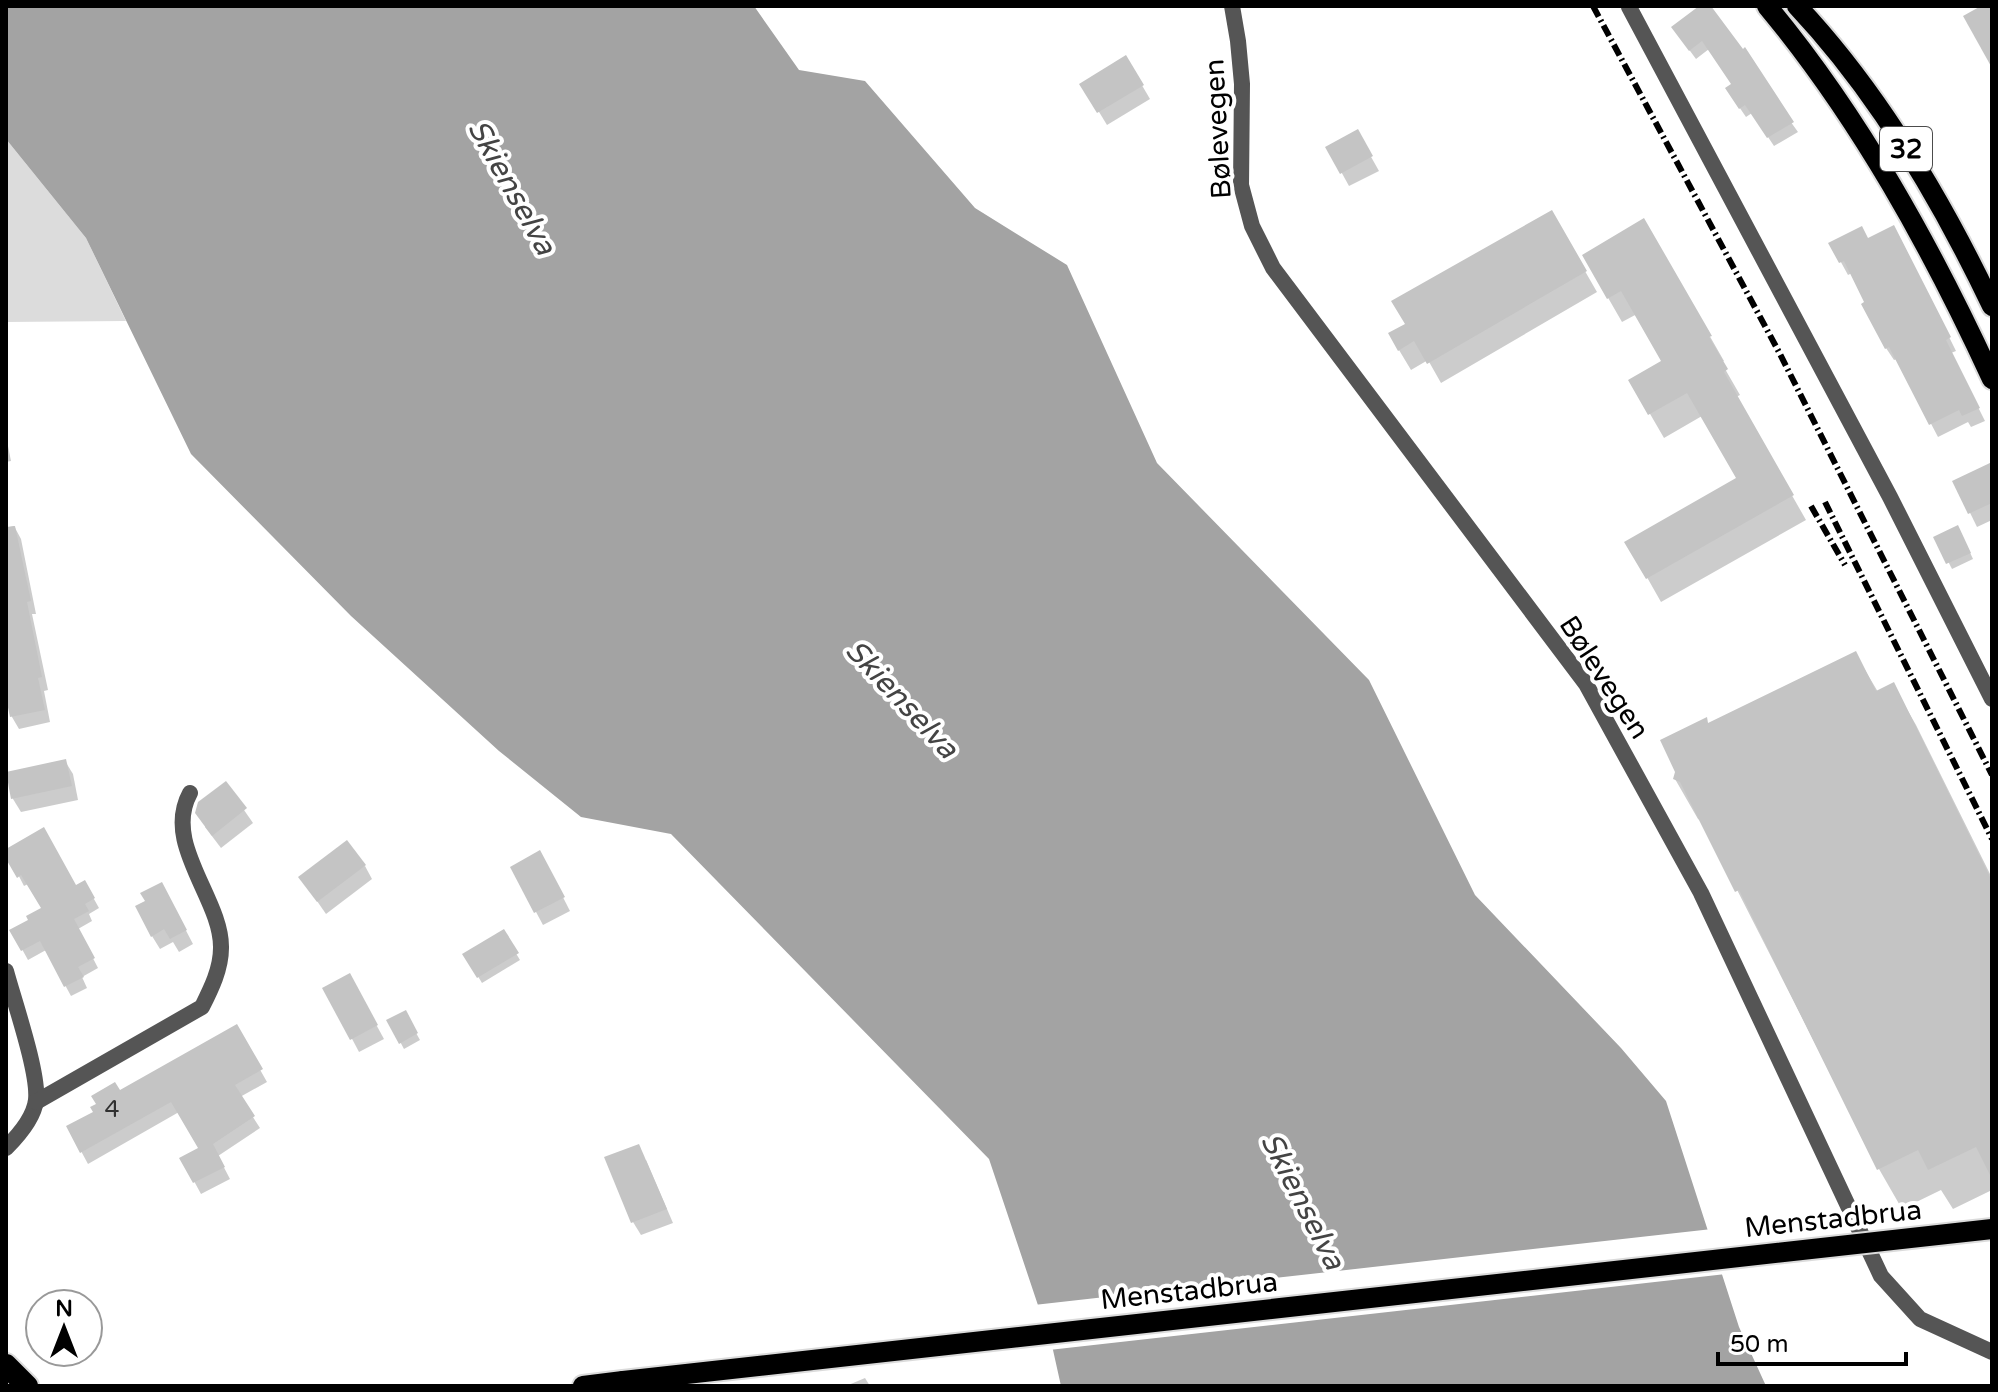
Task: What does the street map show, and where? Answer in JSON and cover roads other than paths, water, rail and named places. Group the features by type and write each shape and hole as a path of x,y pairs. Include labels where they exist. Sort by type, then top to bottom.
{"highway":[{"path":"6,1365 27,1386"}],"main road":[{"name":"32","path":"1767,6 1853,121 1935,262 1992,379"},
{"name":"32","path":"1797,6 1879,109 1925,178 1992,306"},
{"name":"Menstadbrua","path":"583,1386 1992,1229"}],"street":[{"name":"Bølevegen","path":"1232,6 1242,84 1241,185 1252,226 1273,268 1586,684 1701,893 1881,1276 1920,1319 1992,1352"},
{"path":"1629,7 1890,497 1992,699"},
{"path":"36,1102 202,1007 214,983 222,950 185,838 183,819 185,802 190,793"},
{"path":"6,971 35,1078 36,1102 27,1123 6,1148"}],"water":[{"name":"Skienselva","path":"6,6 754,6 799,70 865,81 975,208 1067,265 1157,463 1369,680 1475,895 1621,1048 1666,1101 1739,1327 1766,1386 1061,1386 1053,1350 989,1159 671,834 581,817 499,751 351,616 191,454 86,238 6,139"}],"railway":[{"path":"1593,6 1780,354 1992,775"},
{"path":"1825,502 1992,839"},
{"path":"1811,506 1845,565"}]}
